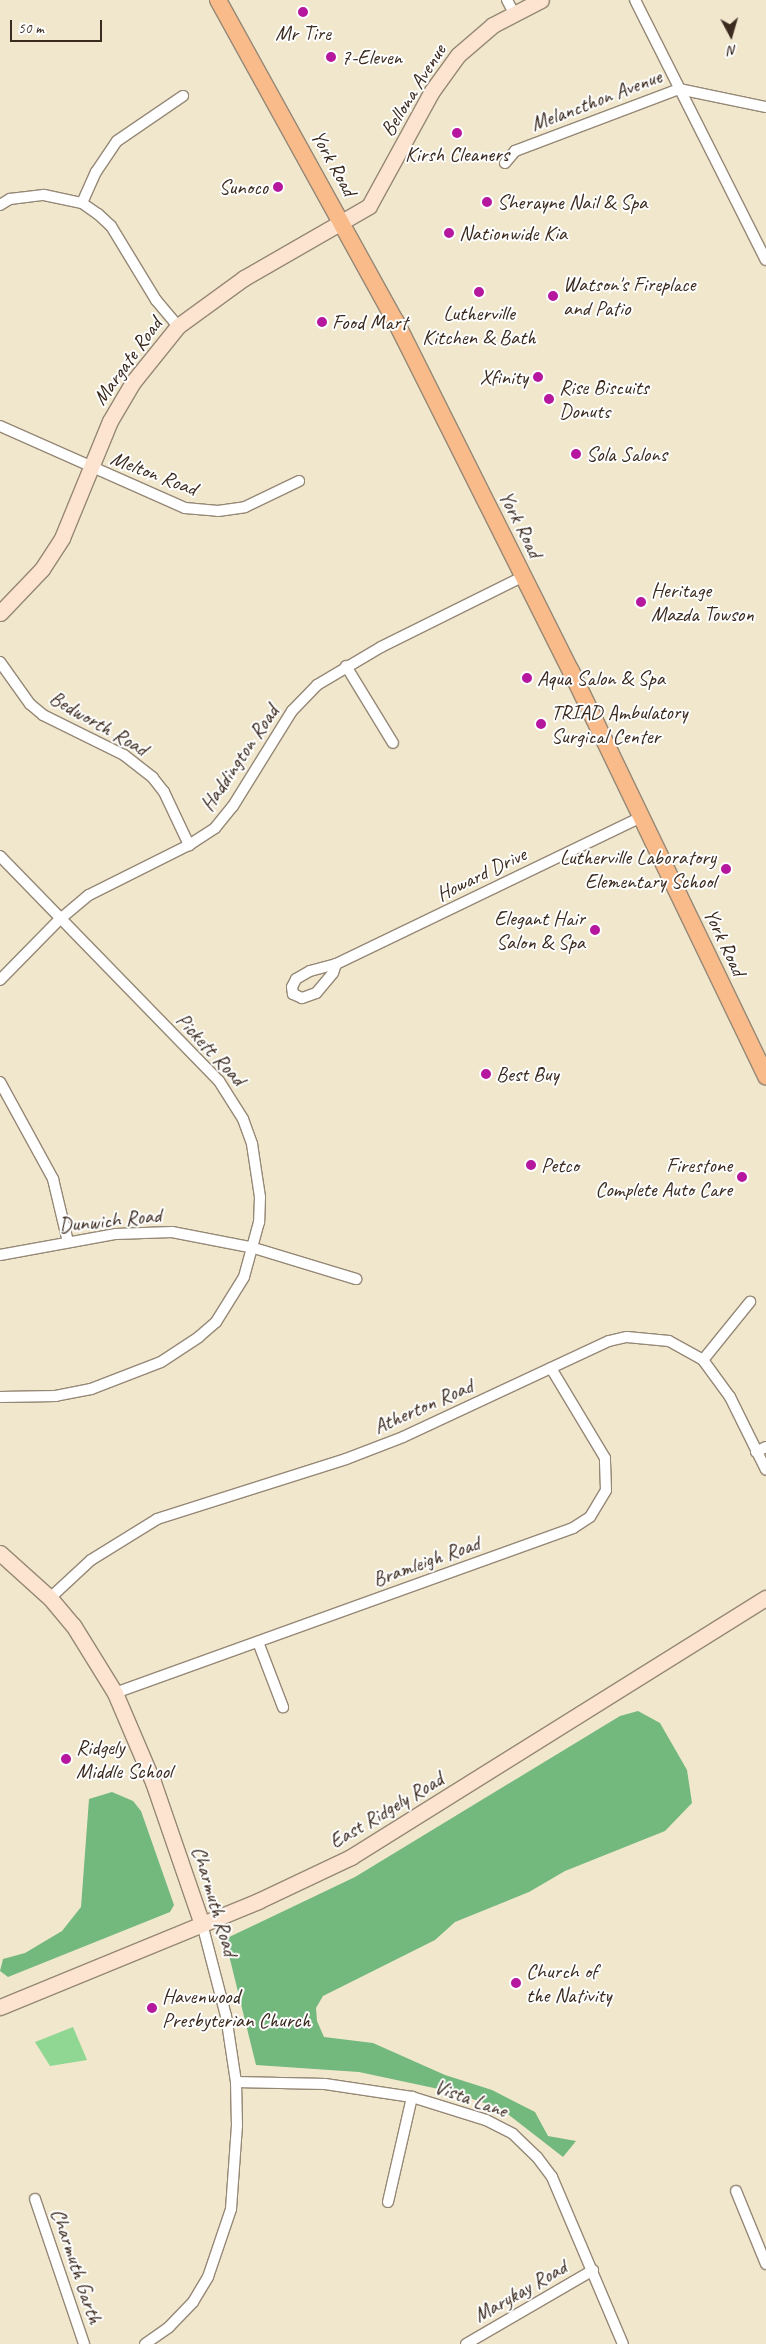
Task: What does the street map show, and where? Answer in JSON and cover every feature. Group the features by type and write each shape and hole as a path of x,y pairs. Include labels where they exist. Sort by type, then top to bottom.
{"main road":[{"name":"York Road","path":"218,0 342,222 524,576 766,1077"}],"street":[{"name":"Bellona Avenue","path":"342,222 369,206 432,91 458,56 511,6 541,0"},
{"path":"635,0 766,260"},
{"name":"Melancthon Avenue","path":"505,163 515,151 679,89 766,107"},
{"path":"82,203 96,172 116,142 183,96"},
{"path":"0,204 10,199 44,195 82,203 111,226 156,300 178,326"},
{"name":"Margate Road","path":"0,613 42,569 62,538 110,421 133,382 178,326 244,278 342,222"},
{"name":"Melton Road","path":"0,426 171,504 202,511 245,507 299,481"},
{"name":"Haddington Road","path":"0,980 59,920 103,887 189,845 224,818 292,711 317,685 346,666 524,576"},
{"name":"Bedworth Road","path":"0,662 30,704 43,715 124,756 153,778 164,792 189,845"},
{"path":"346,666 393,743"},
{"name":"Howard Drive","path":"336,964 642,817"},
{"name":"Pickett Road","path":"0,856 59,920 219,1081 232,1099 246,1127 258,1170 259,1222 254,1248 244,1278 216,1322 161,1362 74,1394 0,1397"},
{"path":"0,1082 52,1179 68,1242"},
{"name":"Dunwich Road","path":"0,1255 68,1242 145,1231 205,1237 254,1248 356,1279"},
{"path":"703,1360 750,1302"},
{"name":"Atherton Road","path":"50,1598 91,1560 157,1519 346,1460 609,1341 627,1337 669,1341 703,1360 730,1397 761,1449 766,1470"},
{"name":"Bramleigh Road","path":"114,1694 573,1528 590,1517 606,1490 605,1458 551,1368"},
{"name":"Charmuth Road","path":"0,1553 50,1598 82,1639 114,1694 152,1782 202,1924 226,2016 236,2082 235,2170 231,2208 221,2246 208,2277 193,2302 169,2327 145,2344"},
{"name":"East Ridgely Road","path":"0,2007 291,1887 378,1842 766,1598"},
{"path":"258,1642 282,1708"},
{"name":"Vista Lane","path":"236,2082 325,2084 412,2097 486,2120 513,2134 537,2157 552,2177 623,2344"},
{"path":"388,2202 412,2097"},
{"path":"736,2191 766,2264"},
{"name":"Charmuth Garth","path":"35,2199 84,2344"},
{"name":"Marykay Road","path":"466,2344 593,2270"}],"green space":[{"path":"638,1711 660,1723 687,1770 692,1803 665,1831 565,1871 529,1892 455,1922 435,1940 323,1996 316,2008 317,2021 324,2037 373,2043 445,2075 492,2090 535,2112 548,2136 576,2141 563,2157 500,2108 448,2091 359,2072 256,2065 225,1939 355,1877 620,1716"},
{"path":"112,1792 133,1801 141,1811 174,1905 170,1912 8,1977 0,1971 3,1959 25,1953 62,1931 81,1907 89,1799"},
{"path":"73,2027 87,2060 50,2066 35,2042"}],"place":[{"name":"Mr Tire","path":"303,12"},
{"name":"7-Eleven","path":"331,57"},
{"name":"Kirsh Cleaners","path":"457,133"},
{"name":"Sunoco","path":"278,187"},
{"name":"Sherayne Nail & Spa","path":"487,202"},
{"name":"Nationwide Kia","path":"449,233"},
{"name":"Lutherville Kitchen & Bath","path":"479,292"},
{"name":"Watson's Fireplace and Patio","path":"553,296"},
{"name":"Food Mart","path":"322,322"},
{"name":"Xfinity","path":"538,377"},
{"name":"Rise Biscuits Donuts","path":"549,399"},
{"name":"Sola Salons","path":"576,454"},
{"name":"Heritage Mazda Towson","path":"641,602"},
{"name":"Aqua Salon & Spa","path":"527,678"},
{"name":"TRIAD Ambulatory Surgical Center","path":"541,724"},
{"name":"Lutherville Laboratory Elementary School","path":"726,869"},
{"name":"Elegant Hair Salon & Spa","path":"595,930"},
{"name":"Best Buy","path":"486,1074"},
{"name":"Petco","path":"531,1165"},
{"name":"Firestone Complete Auto Care","path":"742,1177"},
{"name":"Ridgely Middle School","path":"66,1759"},
{"name":"Church of the Nativity","path":"516,1983"},
{"name":"Havenwood Presbyterian Church","path":"152,2008"}]}
